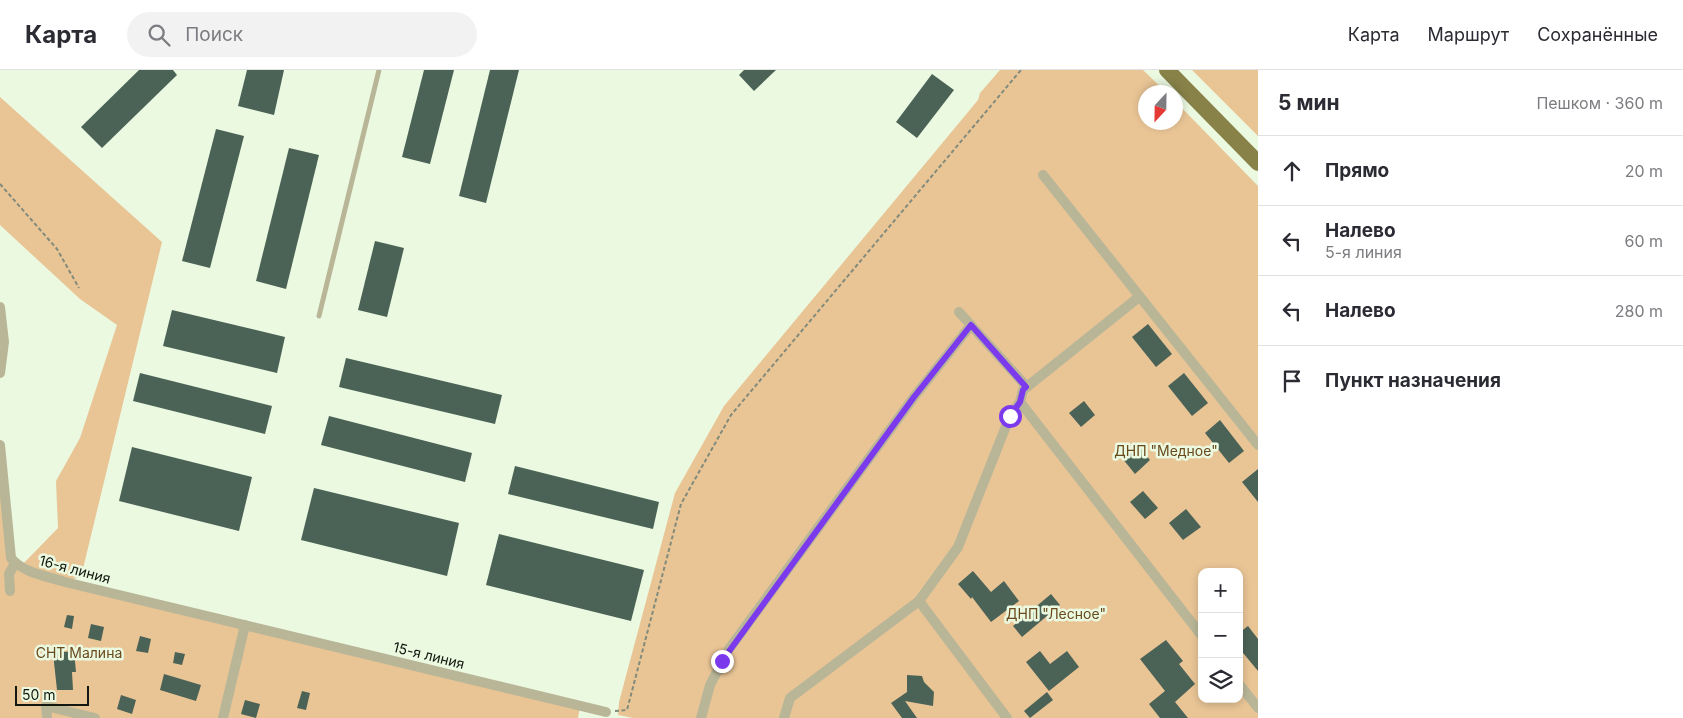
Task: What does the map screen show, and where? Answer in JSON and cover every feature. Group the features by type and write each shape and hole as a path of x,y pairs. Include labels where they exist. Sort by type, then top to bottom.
{"main road":[{"path":"1167,70 1258,163"}],"street":[{"path":"1043,175 1258,445"},
{"path":"784,718 790,698 919,601 958,547 1010,416 1020,402 1023,390 1139,297"},
{"path":"0,307 4,342 0,373"},
{"path":"959,312 1026,387"},
{"path":"701,718 710,685 729,649 914,397 971,325"},
{"path":"1020,402 1198,631"},
{"path":"0,445 8,540 11,558 15,563 9,574 10,591"},
{"name":"16-я линия","path":"15,563 28,571 65,582 245,626"},
{"path":"919,601 1007,718"},
{"name":"15-я линия","path":"245,626 606,712"},
{"path":"223,718 245,626"},
{"path":"1243,689 1258,708"},
{"path":"47,718 46,706 95,718"}],"lane":[{"path":"319,316 379,70"}],"path":[{"path":"606,712 627,710 681,504 731,415 1021,70"},
{"path":"0,184 57,249 79,288"}],"green space":[{"path":"1000,70 1143,70 1159,85 1138,85 1138,130 1183,130 1183,109 1258,186 1258,718 633,718 618,715 619,702 675,493 724,406 978,100 980,93"},
{"path":"1192,70 1258,70 1258,136"},
{"name":"СНТ Малина","path":"0,97 162,242 81,577 66,581 580,706 578,718 0,718 0,445 11,558 21,566 58,528 56,481 80,438 117,325 80,299 0,225"}],"building":[{"path":"139,70 173,70 177,75 102,148 81,127"},
{"path":"247,70 284,70 274,115 238,106"},
{"path":"424,70 454,70 430,164 402,157"},
{"path":"490,70 519,70 486,203 459,196"},
{"path":"744,70 776,70 754,91 739,75"},
{"path":"932,74 954,90 917,138 896,122"},
{"path":"216,129 244,136 210,268 182,261"},
{"path":"289,148 319,155 286,289 256,281"},
{"path":"375,241 404,248 387,317 358,310"},
{"path":"172,310 285,337 277,373 163,346"},
{"path":"1148,324 1172,354 1156,367 1132,337"},
{"path":"346,358 502,395 495,424 339,387"},
{"path":"140,373 272,406 265,434 133,401"},
{"path":"1184,373 1208,403 1192,416 1168,386"},
{"path":"1084,401 1095,415 1081,427 1069,413"},
{"path":"329,416 472,453 465,482 321,445"},
{"path":"1220,420 1244,451 1229,463 1205,433"},
{"path":"1138,445 1150,460 1135,474 1122,458"},
{"path":"132,447 252,477 239,531 119,501"},
{"path":"515,466 659,502 653,529 508,494"},
{"path":"1258,469 1258,502 1242,482"},
{"path":"314,488 459,523 447,576 301,540"},
{"path":"1143,491 1158,508 1145,519 1130,502"},
{"path":"1186,509 1201,527 1183,540 1169,523"},
{"path":"499,534 644,570 631,621 486,585"},
{"path":"973,571 991,592 1004,581 1019,601 991,622 972,597 971,599 958,584"},
{"path":"1051,594 1060,605 1022,637 1013,626"},
{"path":"67,615 74,616 72,629 64,627"},
{"path":"91,624 104,627 101,641 88,638"},
{"path":"1248,626 1258,639 1258,671 1243,653 1243,630"},
{"path":"140,636 151,639 148,653 136,651"},
{"path":"1166,640 1183,661 1179,664 1195,684 1175,702 1188,718 1160,718 1149,704 1165,691 1140,659"},
{"path":"74,651 76,672 72,672 73,690 57,690 53,653"},
{"path":"1040,651 1050,664 1067,651 1079,667 1049,691 1026,662"},
{"path":"175,652 185,654 182,665 173,663"},
{"path":"164,674 201,685 196,701 160,690"},
{"path":"907,675 922,676 924,682 934,692 933,706 905,701 917,718 902,718 891,703 907,692"},
{"path":"302,691 310,693 306,710 297,708"},
{"path":"1047,692 1053,700 1030,718 1024,711"},
{"path":"121,695 136,700 132,714 117,709"},
{"path":"245,700 260,704 256,718 241,714"}],"route":[{"path":"722,661 914,397 971,325 1026,387 1023,390 1020,402 1010,416"}],"park label":[{"name":"ДНП \"Медное\"","path":"1166,450"},
{"name":"ДНП \"Лесное\"","path":"1056,613"}]}
